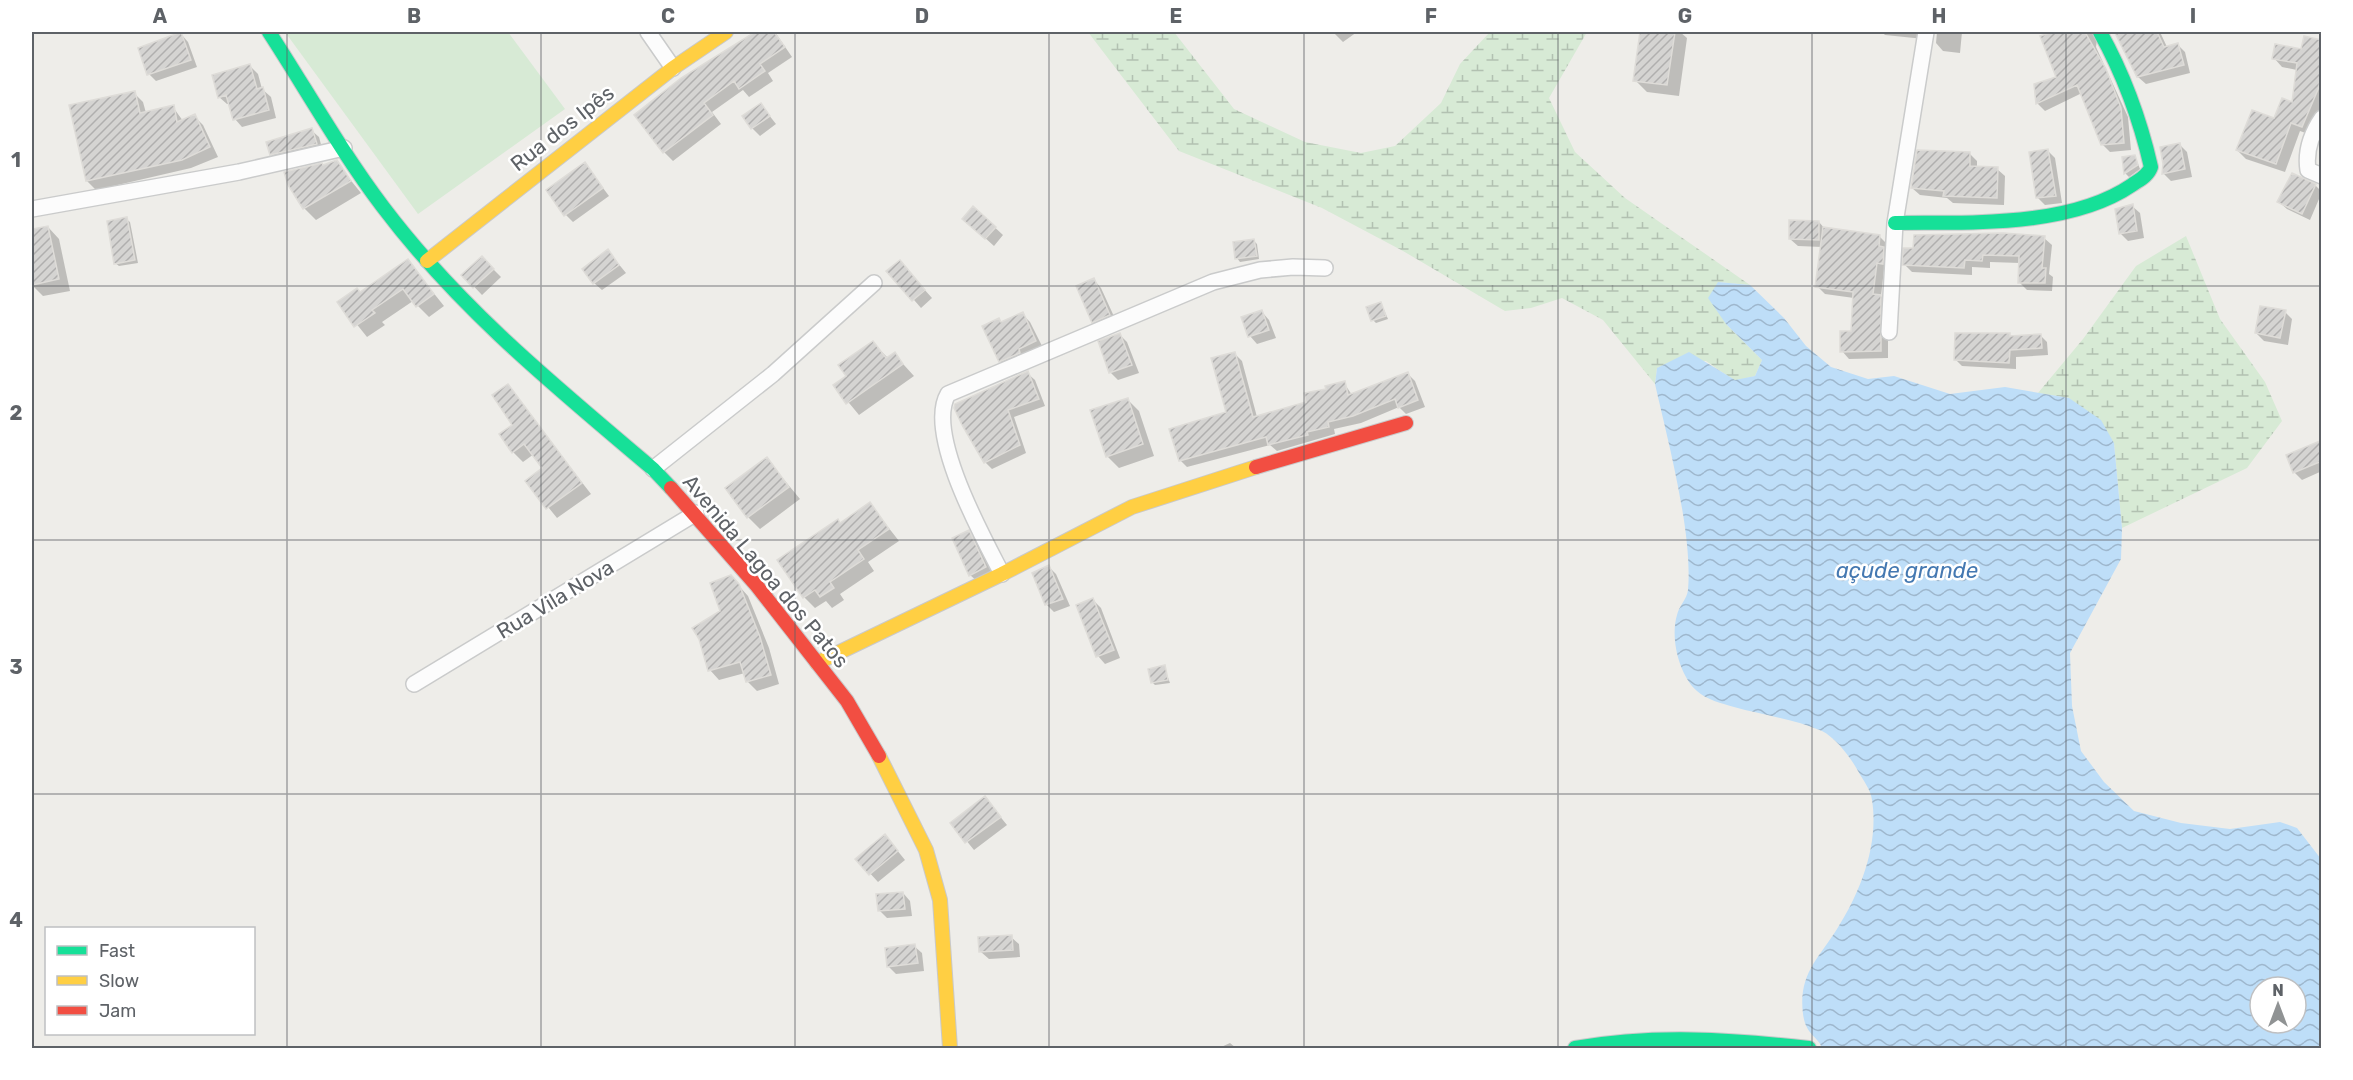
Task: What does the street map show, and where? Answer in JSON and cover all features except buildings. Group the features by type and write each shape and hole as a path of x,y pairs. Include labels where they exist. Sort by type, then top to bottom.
{"street":[{"name":"Avenida Lagoa dos Patos","path":"269,32 382,206 427,261 509,347 653,469 696,513 846,701 875,748 926,850 939,900 950,1048"},
{"path":"648,32 673,68"},
{"name":"Rua dos Ipês","path":"427,261 673,68 726,32"},
{"path":"1889,333 1895,224 1926,32"},
{"path":"1895,224 1984,220 2068,211 2116,195 2149,173 2151,167 2137,109 2116,60 2100,32"},
{"path":"2322,118 2308,148 2308,170 2322,176"},
{"path":"32,209 239,172 344,148"},
{"path":"1002,574 967,508 957,480 942,415 948,394 1213,282 1260,270 1293,267 1325,268"},
{"path":"653,469 773,374 874,284"},
{"path":"817,663 1002,574 1132,507 1229,475 1406,423"},
{"name":"Rua Vila Nova","path":"414,684 696,513"},
{"path":"1575,1048 1660,1036 1743,1040 1809,1048"}],"green space":[{"path":"285,32 508,32 565,109 418,214"},
{"path":"1088,32 1174,32 1234,109 1305,142 1361,153 1395,146 1441,103 1460,64 1490,32 1587,32 1549,98 1575,152 1625,198 1750,285 1718,282 1726,324 1762,360 1755,376 1735,381 1706,361 1671,362 1657,368 1655,384 1603,320 1562,298 1531,308 1505,311 1403,251 1322,208 1179,151"},
{"path":"2186,236 2220,319 2265,382 2282,421 2247,468 2122,528 2114,443 2069,398 2038,393 2083,339 2136,266"}],"water":[{"name":"açude grande","path":"1718,282 1750,285 1784,318 1806,346 1831,367 1868,379 1894,376 1950,394 2005,387 2069,398 2101,420 2114,443 2122,528 2121,559 2070,653 2072,706 2081,751 2104,782 2134,811 2181,823 2230,829 2280,822 2297,828 2321,859 2321,1048 1822,1048 1809,1031 1805,1021 1802,1000 1804,988 1811,967 1854,899 1866,867 1873,833 1871,796 1851,760 1838,743 1822,731 1801,723 1720,703 1700,694 1685,676 1676,645 1675,624 1688,590 1689,567 1678,487 1655,384 1657,368 1689,352 1735,380 1755,376 1762,360 1726,324 1708,298"}],"traffic: fast":[{"path":"269,32 353,165 413,244 510,346 653,469 671,488"},
{"path":"1895,223 1985,222 2049,216 2107,199 2146,175 2151,167 2142,132 2117,64 2100,32"},
{"path":"1575,1048 1663,1039 1750,1042 1809,1048"}],"traffic: slow":[{"path":"427,261 673,68 726,32"},
{"path":"817,663 1002,574 1132,507 1256,467"},
{"path":"879,756 926,850 940,900 950,1048"}],"traffic: jam":[{"path":"1256,467 1406,423"},
{"path":"671,488 757,586 847,701 879,756"}]}
